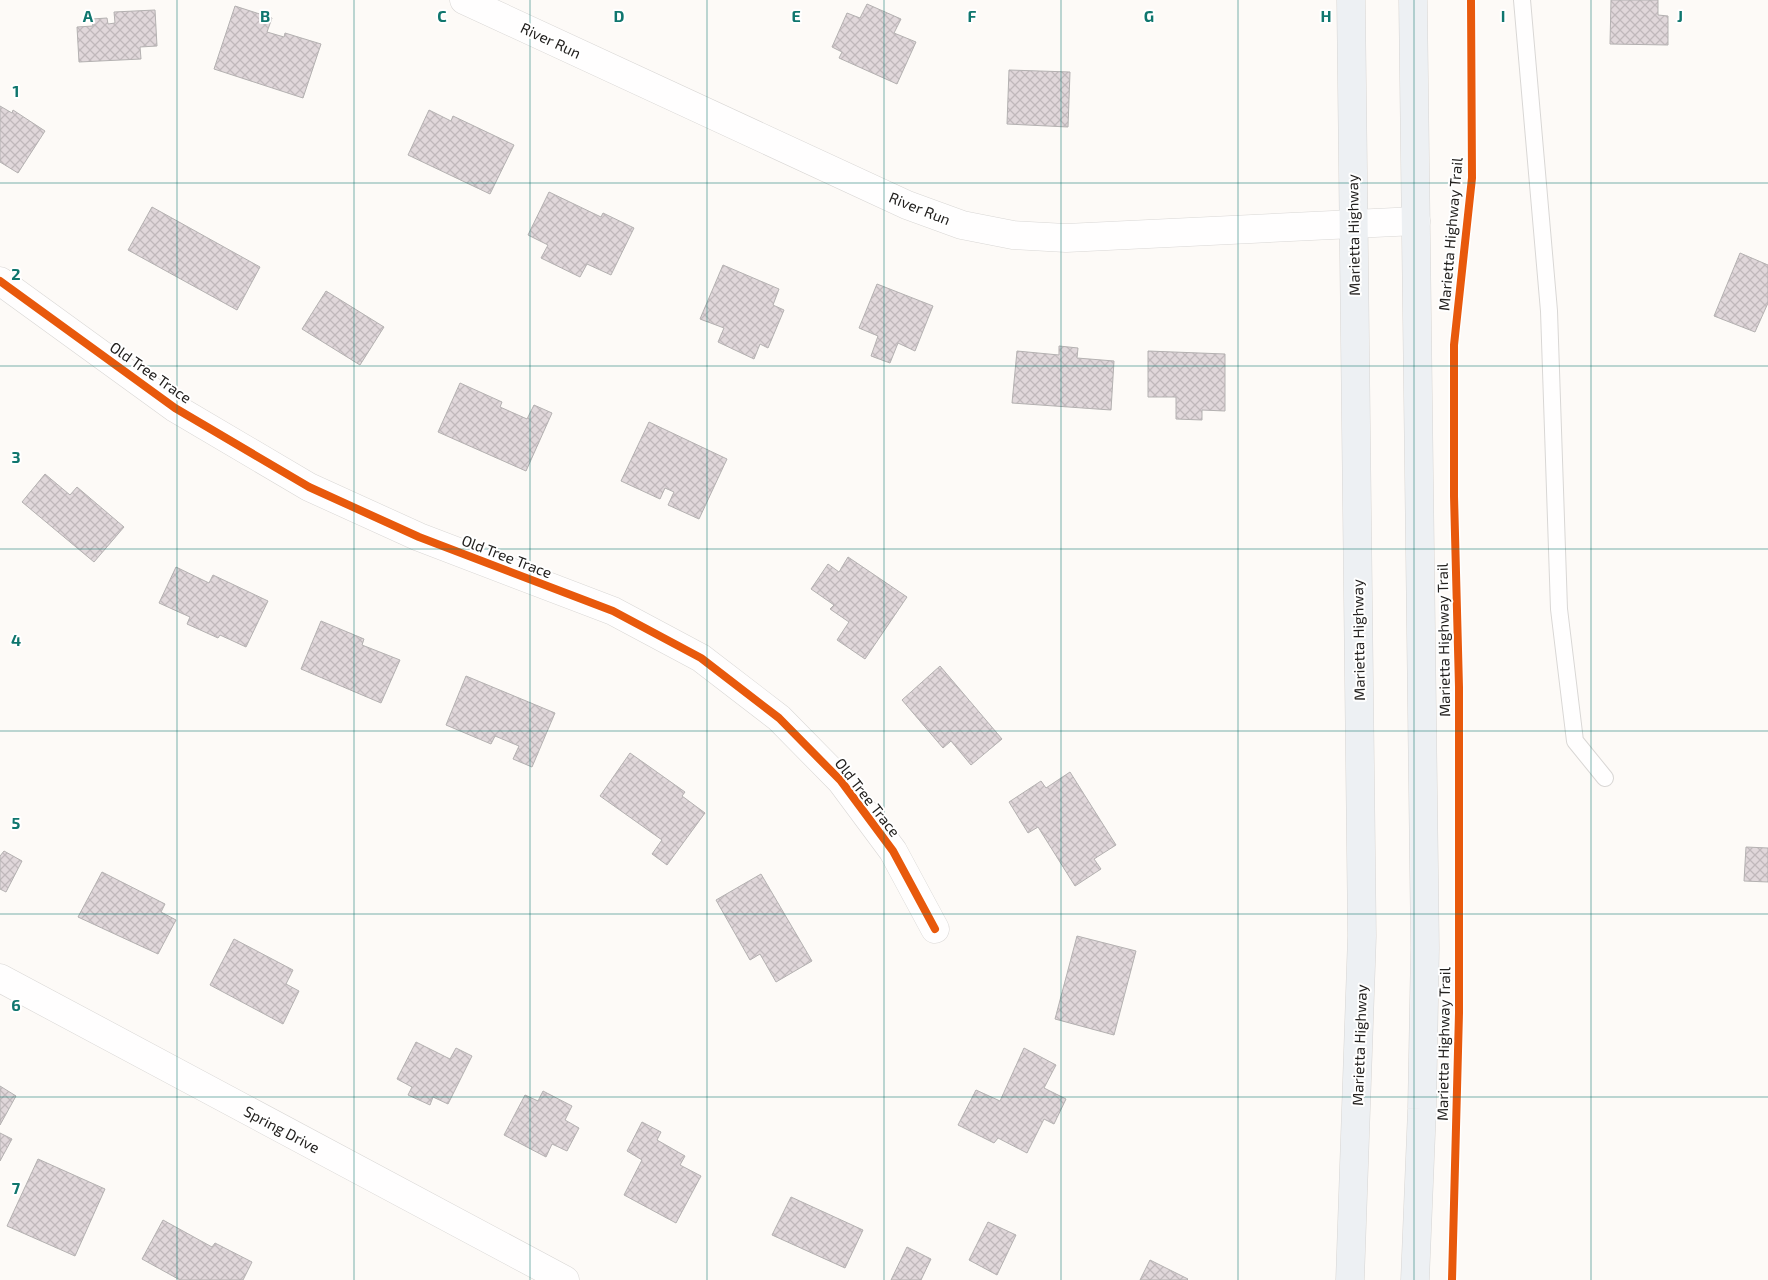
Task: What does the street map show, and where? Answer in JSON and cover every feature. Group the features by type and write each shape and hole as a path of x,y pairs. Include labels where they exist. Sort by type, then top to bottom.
{"highway":[{"name":"Marietta Highway","path":"1350,1280 1362,936 1351,0"},
{"path":"1414,0 1425,948 1422,1109 1415,1280"}],"street":[{"name":"River Run","path":"464,0 907,205 962,224 1013,235 1066,238 1416,221"},
{"name":"Old Tree Trace","path":"0,281 175,408 309,487 419,537 614,611 701,658 779,718 841,781 893,851 935,929"},
{"name":"Spring Drive","path":"0,978 565,1280"}],"lane":[{"path":"1522,0 1549,311 1559,609 1575,741 1605,778"}],"building":[{"path":"1611,0 1658,0 1658,15 1668,16 1668,45 1610,44"},
{"path":"867,4 901,19 894,33 916,42 897,84 839,58 842,52 832,47 847,13 860,18"},
{"path":"235,6 272,18 267,32 284,37 285,33 321,44 303,98 214,69"},
{"path":"155,10 157,46 140,47 141,59 79,62 77,27 93,26 92,19 107,18 108,24 115,23 114,12"},
{"path":"1009,70 1070,72 1068,127 1007,124"},
{"path":"0,106 12,113 13,110 45,131 18,173 0,162"},
{"path":"429,110 451,121 453,116 514,145 490,194 408,155"},
{"path":"549,192 601,217 603,213 634,228 611,275 587,264 580,277 541,258 548,245 528,235"},
{"path":"152,207 260,267 237,310 128,250"},
{"path":"1740,253 1768,265 1768,303 1755,332 1714,316"},
{"path":"723,265 779,289 773,305 784,310 768,348 760,344 754,359 718,342 724,328 700,319"},
{"path":"877,284 933,306 915,351 898,343 890,363 871,356 878,336 859,328"},
{"path":"326,291 384,327 360,365 302,329"},
{"path":"1059,346 1078,348 1077,358 1114,361 1111,410 1012,403 1017,351 1059,355"},
{"path":"1148,351 1225,354 1225,411 1202,410 1202,420 1176,419 1176,397 1148,397"},
{"path":"460,383 502,402 500,407 527,419 534,405 552,413 526,471 438,432"},
{"path":"649,422 727,459 699,519 668,505 674,492 665,488 660,499 621,481"},
{"path":"45,474 70,495 77,487 124,527 94,562 22,502"},
{"path":"848,557 907,597 865,659 837,640 849,622 830,609 834,605 811,589 828,564 839,572"},
{"path":"176,567 209,583 213,575 268,601 246,647 220,635 218,638 187,624 190,617 159,603"},
{"path":"321,621 364,639 362,645 400,660 381,703 301,669"},
{"path":"940,666 1002,739 971,765 951,741 943,748 902,700"},
{"path":"466,676 555,713 532,767 513,759 519,746 495,736 491,744 446,725"},
{"path":"630,753 685,792 682,796 705,813 667,865 652,854 662,840 600,796"},
{"path":"1070,772 1116,845 1094,859 1101,869 1075,886 1038,827 1028,833 1009,802 1041,781 1046,788"},
{"path":"1746,847 1768,848 1768,882 1744,881"},
{"path":"4,851 22,861 6,892 0,889 0,856"},
{"path":"102,872 165,904 161,912 176,920 158,954 78,917"},
{"path":"761,874 812,961 776,982 760,954 750,960 716,900"},
{"path":"1077,936 1136,951 1114,1035 1055,1019"},
{"path":"234,939 293,970 286,984 299,991 283,1024 210,985"},
{"path":"416,1042 450,1059 456,1048 472,1056 448,1104 433,1097 430,1105 408,1095 412,1087 397,1079"},
{"path":"1024,1048 1056,1065 1044,1088 1066,1099 1054,1124 1044,1119 1027,1153 998,1138 994,1143 958,1125 976,1090 1000,1101"},
{"path":"0,1086 16,1096 0,1125"},
{"path":"543,1091 572,1106 565,1120 579,1128 567,1151 552,1144 546,1157 504,1135 525,1095 538,1101"},
{"path":"642,1122 661,1132 657,1140 685,1156 680,1165 701,1176 676,1223 624,1195 642,1160 627,1151"},
{"path":"0,1133 12,1139 0,1161"},
{"path":"38,1159 105,1189 75,1256 7,1226"},
{"path":"791,1197 863,1230 845,1268 772,1235"},
{"path":"163,1220 212,1247 215,1243 252,1262 243,1280 180,1280 142,1259"},
{"path":"988,1222 1016,1235 997,1275 969,1260"},
{"path":"907,1247 931,1259 921,1280 891,1280"},
{"path":"1150,1260 1188,1279 1140,1280"}],"cycle path":[{"name":"Marietta Highway Trail","path":"1452,1280 1459,1013 1459,687 1454,496 1454,345 1472,178 1471,0"},
{"path":"0,281 175,408 309,487 419,537 613,611 701,658 779,718 841,781 893,851 935,929"}]}
